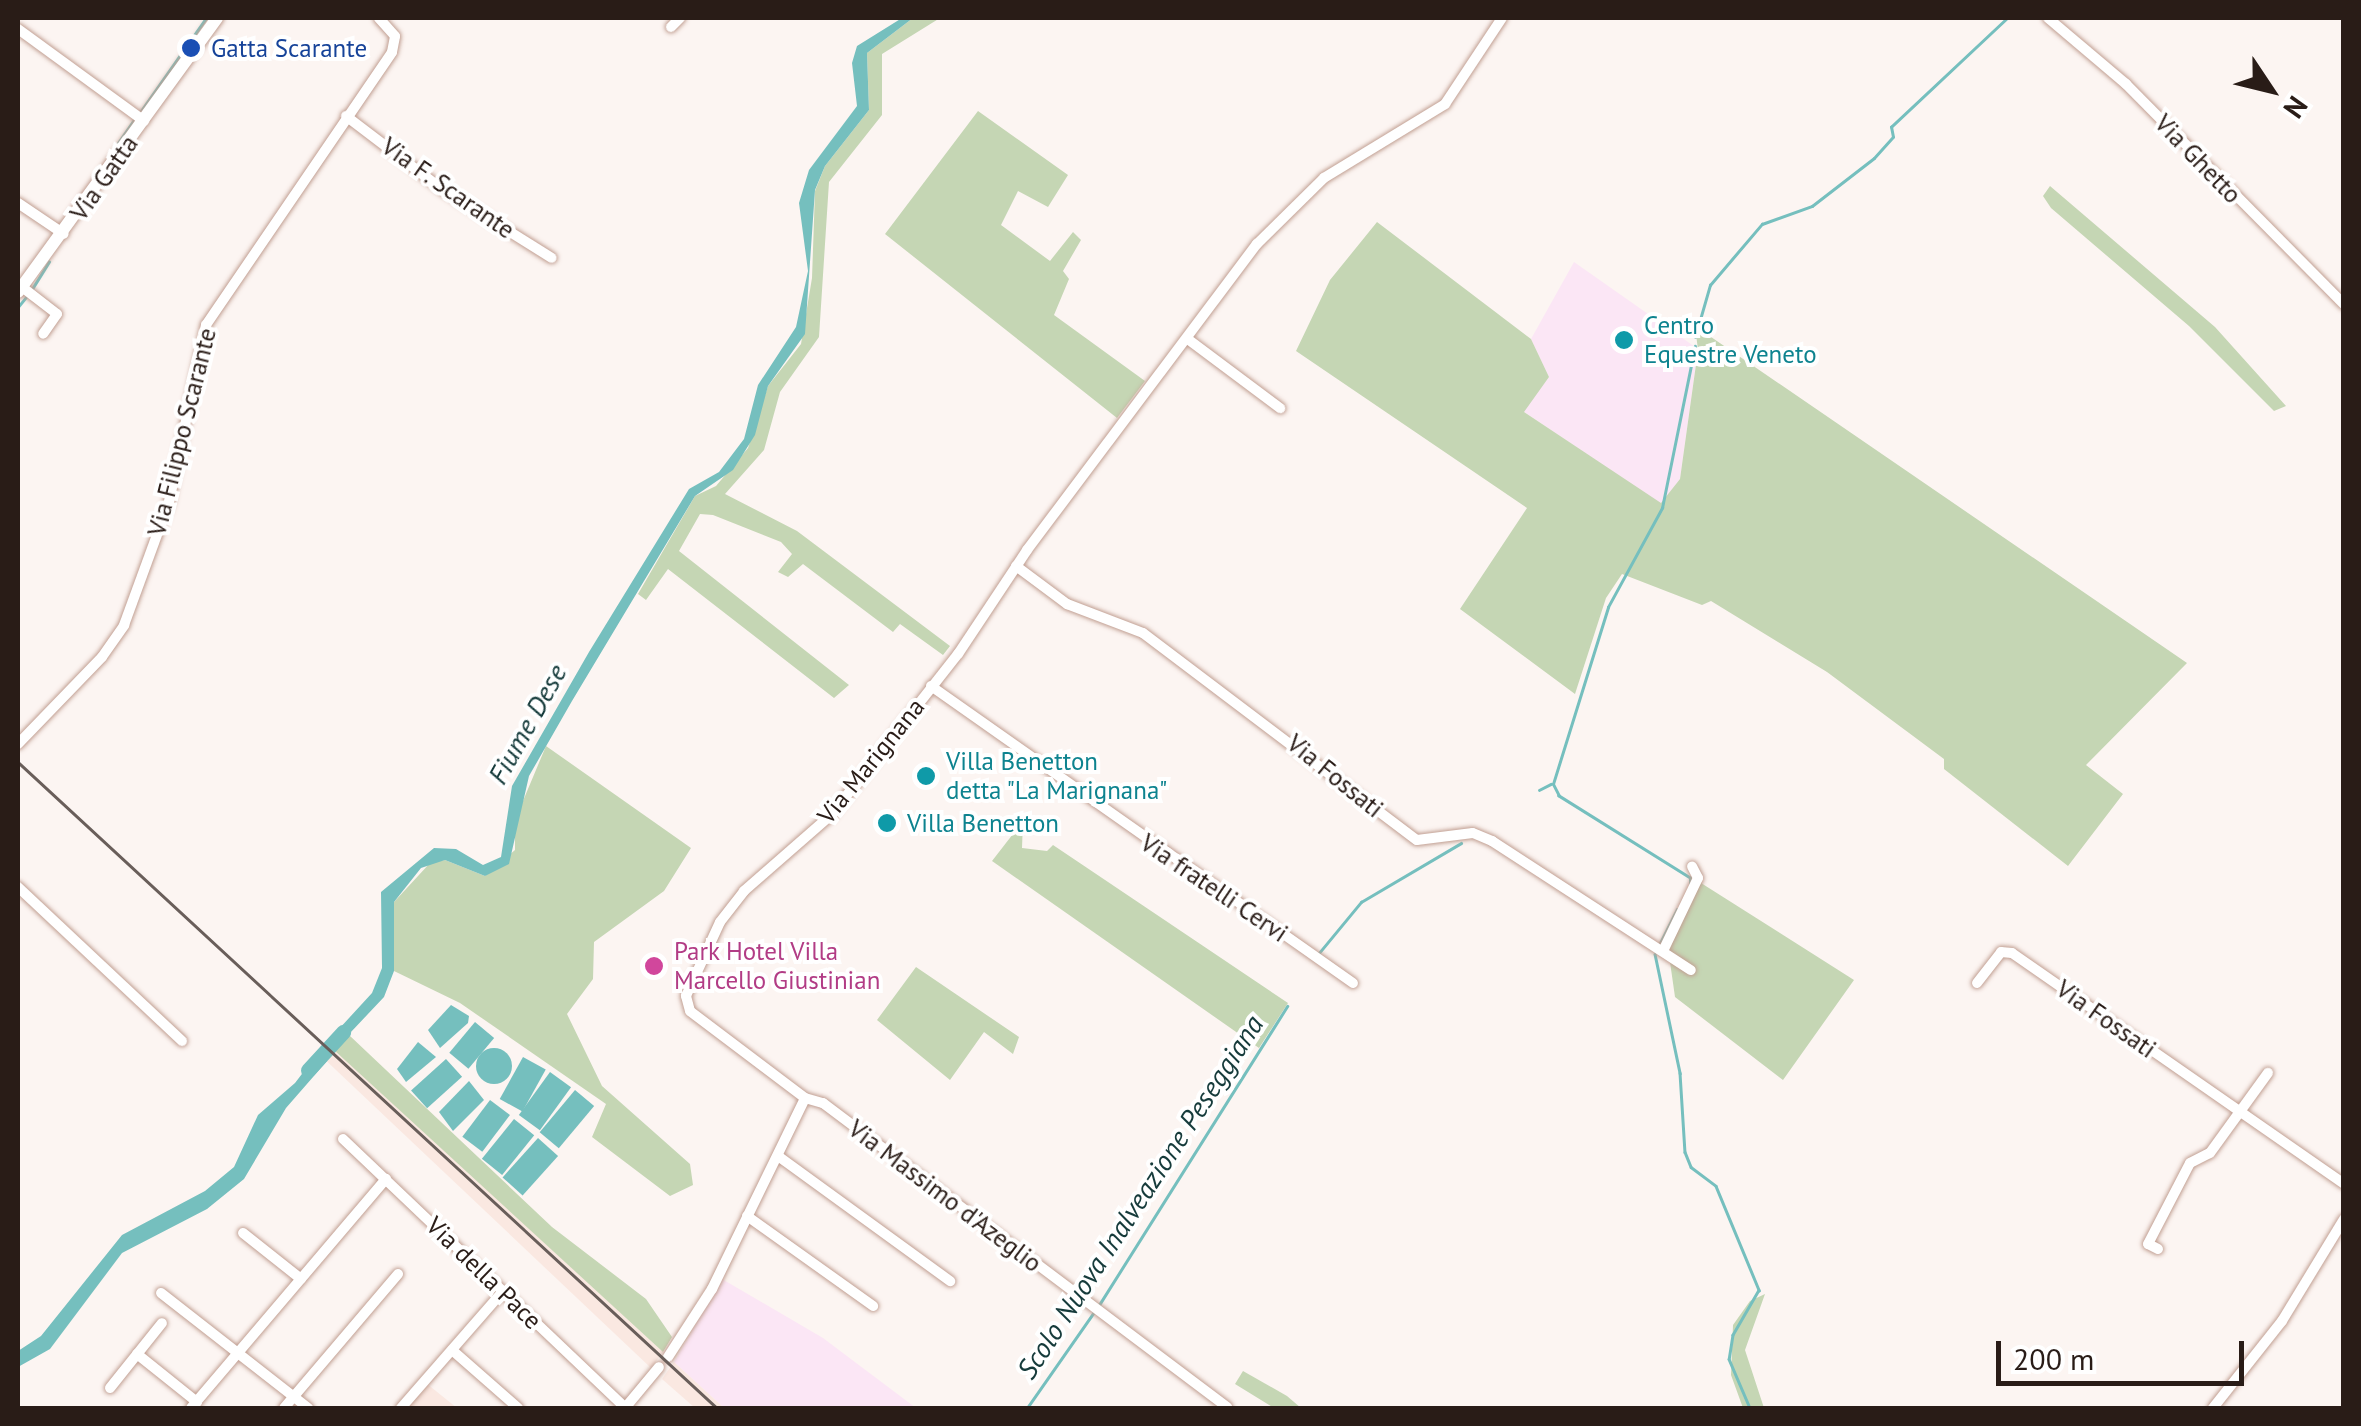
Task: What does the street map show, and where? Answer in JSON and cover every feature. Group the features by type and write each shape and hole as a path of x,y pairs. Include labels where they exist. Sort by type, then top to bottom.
{"street":[{"name":"Via Gatta","path":"43,334 57,314 20,290 140,118 217,18"},
{"name":"Via Filippo Scarante","path":"18,744 119,634 168,502 206,325 394,48 394,32 379,18"},
{"path":"671,27 680,18"},
{"name":"Via Marignana","path":"805,1098 696,1018 686,996 720,922 744,891 832,814 1257,244 1302,196 1445,104 1502,18"},
{"name":"Via Ghetto","path":"2048,18 2126,84 2344,304"},
{"name":"Via Gatta","path":"18,29 140,118"},
{"name":"Via F. Scarante","path":"346,116 443,190 552,258"},
{"name":"Via Gatta","path":"18,203 60,232"},
{"path":"1189,340 1280,408"},
{"name":"Via Fossati","path":"1016,566 1067,604 1143,633 1417,840 1473,834 1492,841 1691,970"},
{"name":"Via fratelli Cervi","path":"931,686 1353,983"},
{"path":"1659,948 1698,878 1692,866"},
{"path":"18,887 182,1041"},
{"name":"Via Fossati","path":"1977,984 2001,952 2012,954 2344,1184"},
{"path":"2158,1250 2148,1244 2190,1163 2210,1152 2242,1114 2268,1073"},
{"path":"668,1356 702,1306 805,1098"},
{"name":"Via Massimo d'Azeglio","path":"805,1098 823,1103 1228,1407"},
{"name":"Via della Pace","path":"343,1139 622,1405"},
{"path":"778,1156 950,1281"},
{"path":"137,1354 194,1405 386,1179"},
{"path":"747,1216 873,1306"},
{"path":"2213,1408 2282,1321 2344,1219"},
{"path":"243,1233 302,1279"},
{"path":"284,1408 398,1274"},
{"path":"402,1408 503,1291"},
{"path":"161,1293 308,1408"},
{"path":"110,1388 162,1322"},
{"path":"452,1350 518,1408"},
{"path":"622,1405 659,1367"}],"shaded area":[{"path":"1574,262 1698,349 1680,479 1661,504 1523,411 1549,377 1531,339"},
{"path":"327,1042 663,1352 651,1368 318,1053"},
{"path":"722,1279 823,1338 916,1408 724,1408 674,1362"},
{"path":"674,1362 724,1408 695,1408 662,1379"},
{"path":"426,1383 457,1408 405,1408"}],"green space":[{"path":"913,18 940,18 882,54 882,115 829,182 819,337 780,392 764,450 725,494 797,531 950,646 943,655 900,624 893,632 803,564 788,577 778,572 792,554 781,542 713,515 700,514 679,551 849,685 834,698 668,569 646,600 638,594 695,496 716,486 748,448 768,386 801,344 812,278 815,191 825,166 869,110 867,53"},
{"path":"978,111 1068,175 1048,207 1018,191 1001,225 1050,261 1073,232 1081,240 1063,271 1069,279 1054,315 1145,381 1117,418 885,234"},
{"path":"2050,186 2215,327 2286,406 2274,411 2189,326 2051,208 2043,196"},
{"path":"1377,222 1531,339 1549,377 1524,412 1661,503 1680,479 1698,350 1695,326 2187,663 2086,765 2123,794 2068,866 1944,769 1944,759 1827,672 1711,601 1702,605 1622,574 1606,598 1575,694 1460,609 1527,508 1296,351 1330,280"},
{"path":"546,746 691,848 664,891 594,942 593,979 567,1014 602,1086 690,1164 693,1185 670,1196 592,1137 606,1104 460,1003 394,971 394,902 430,863 445,860 485,876 515,850 515,820"},
{"path":"1023,821 1022,848 1047,851 1053,845 1288,1003 1259,1048 992,861"},
{"path":"1701,883 1854,980 1783,1080 1675,997 1669,955 1662,950"},
{"path":"916,967 1019,1037 1013,1054 984,1032 950,1080 877,1020"},
{"path":"349,1035 552,1227 646,1299 672,1337 663,1352 334,1050"},
{"path":"1765,1294 1745,1350 1764,1408 1743,1408 1731,1375 1733,1325 1750,1301"},
{"path":"1243,1371 1301,1408 1274,1408 1235,1384"}],"water":[{"path":"902,18 913,18 867,53 869,110 825,166 815,190 805,334 768,386 755,435 733,470 695,496 572,701 529,776 509,864 485,876 445,860 421,868 394,902 394,971 384,997 334,1050 327,1042 372,993 382,968 381,892 434,848 456,849 483,865 501,857 512,786 589,652 689,489 719,472 744,439 758,385 796,327 808,271 799,203 809,170 857,106 852,63 857,46"},
{"path":"451,1005 469,1016 468,1023 440,1048 428,1030"},
{"path":"475,1022 494,1038 468,1069 449,1053"},
{"path":"418,1042 436,1057 406,1082 397,1069"},
{"path":"494,1048 506,1054 512,1066 506,1078 494,1084 482,1078 476,1066 482,1054"},
{"path":"318,1053 327,1061 286,1108 244,1179 207,1209 122,1253 50,1349 18,1367 18,1351 41,1336 122,1235 205,1191 234,1167 258,1115 295,1083"},
{"path":"523,1057 546,1070 522,1112 500,1099"},
{"path":"446,1059 462,1077 427,1108 411,1090"},
{"path":"550,1072 571,1087 540,1130 519,1115"},
{"path":"469,1081 484,1100 453,1131 439,1112"},
{"path":"575,1090 594,1106 559,1148 540,1132"},
{"path":"490,1100 510,1115 482,1152 462,1137"},
{"path":"514,1119 534,1135 502,1175 482,1159"},
{"path":"538,1138 558,1156 523,1195 503,1177"}],"waterway":[{"path":"141,111 206,18"},
{"path":"1695,337 1710,285 1762,224 1812,206 1874,158 1893,137 1891,127 2007,18"},
{"path":"109,156 136,117"},
{"path":"32,289 49,262"},
{"path":"18,307 26,297"},
{"path":"1690,885 1690,878 1559,796 1553,784 1608,607 1662,508 1695,346"},
{"name":"Scolo Nuova Inalveazione Peseggiana","path":"1539,790 1551,784"},
{"name":"Scolo Nuova Inalveazione Peseggiana","path":"1319,953 1361,902 1461,843"},
{"path":"1658,947 1677,909"},
{"path":"1655,954 1680,1073 1685,1152 1691,1167 1716,1186 1759,1290 1733,1335 1729,1359 1750,1408"},
{"name":"Scolo Nuova Inalveazione Peseggiana","path":"1099,1305 1287,1006"},
{"name":"Fiume Dese","path":"308,1070 343,1032"},
{"name":"Scolo Nuova Inalveazione Peseggiana","path":"1027,1408 1094,1312"}],"railway":[{"path":"18,762 717,1408"}],"place":[{"name":"Gatta Scarante","path":"191,48"},
{"name":"Centro Equestre Veneto","path":"1624,340"},
{"name":"Villa Benetton detta \"La Marignana\"","path":"926,776"},
{"name":"Villa Benetton","path":"887,823"},
{"name":"Park Hotel Villa Marcello Giustinian","path":"654,966"}]}
